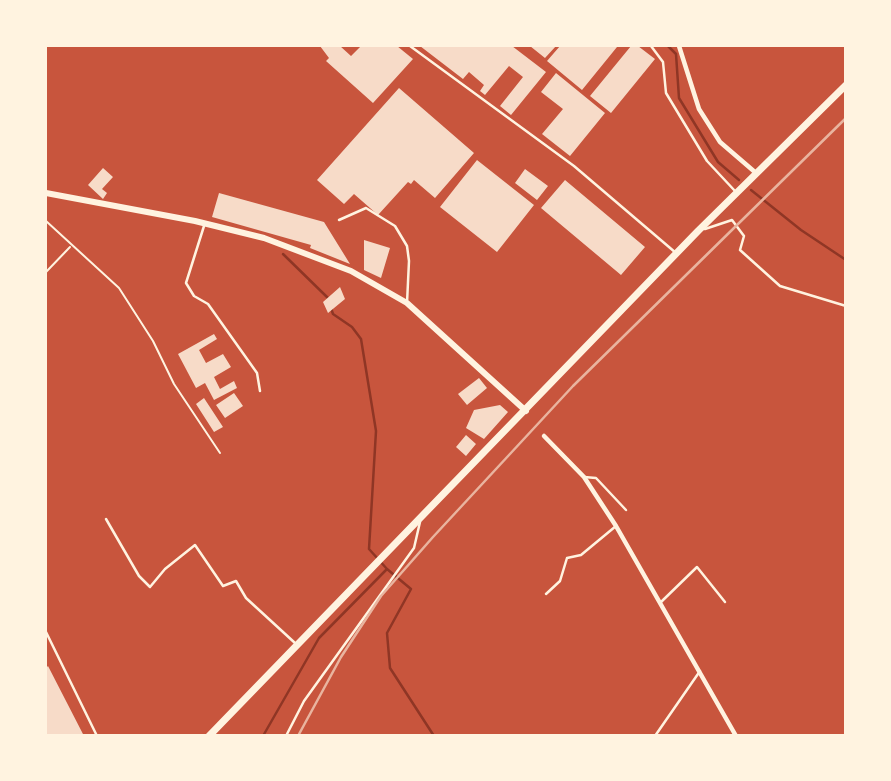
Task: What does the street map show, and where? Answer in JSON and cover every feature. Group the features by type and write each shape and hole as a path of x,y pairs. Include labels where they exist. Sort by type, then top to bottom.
{"main road":[{"path":"209,736 698,231 845,85"}],"street":[{"path":"679,46 699,109 720,142 757,174"},
{"path":"46,193 205,223 264,238 351,271 407,303 526,411"},
{"path":"544,436 584,477 616,526 736,736"}],"lane":[{"path":"410,46 574,166 677,253"},
{"path":"651,46 663,62 666,93 707,161 737,193"},
{"path":"339,220 366,208 396,226 407,246 407,303"},
{"path":"698,231 732,220 744,236 740,250 780,286 845,306"},
{"path":"205,223 186,283 194,296 208,304 257,373 260,391"},
{"path":"584,477 596,478 626,510"},
{"path":"106,519 139,576 150,587 165,569 195,545 223,586 236,581 246,598 297,645"},
{"path":"286,736 304,701 414,548 421,519"},
{"path":"546,594 560,581 567,558 580,555 616,526"},
{"path":"660,603 697,567 725,602"},
{"path":"46,632 97,736"},
{"path":"655,736 700,671"}],"path":[{"path":"46,221 119,288 153,341 174,384 220,453"},
{"path":"46,272 71,246"}],"building":[{"path":"320,46 340,46 351,56 361,46 397,46 413,59 373,103 326,61 329,58"},
{"path":"420,46 512,46 546,72 511,115 500,106 523,77 509,66 485,95 480,91 484,85 469,72 463,79"},
{"path":"530,46 556,46 545,58"},
{"path":"560,46 617,47 582,90 547,61"},
{"path":"631,46 638,46 655,59 611,113 590,96"},
{"path":"556,73 605,113 570,156 542,134 563,109 541,92"},
{"path":"399,88 474,153 435,198 414,180 411,184 408,182 378,215 354,194 344,204 317,180"},
{"path":"477,160 534,205 497,252 440,207"},
{"path":"103,168 113,177 102,189 107,193 103,199 88,185"},
{"path":"525,169 548,186 537,200 515,183"},
{"path":"565,180 645,247 621,275 541,208"},
{"path":"219,193 324,222 350,264 310,248 311,245 212,217"},
{"path":"364,240 390,248 381,278 364,270"},
{"path":"340,287 345,299 328,313 323,302"},
{"path":"214,334 217,339 199,350 206,363 223,354 231,367 214,377 220,389 234,381 237,388 214,400 205,383 196,388 178,354"},
{"path":"479,378 487,388 467,405 458,394"},
{"path":"234,393 243,406 225,418 216,405"},
{"path":"204,398 223,427 214,432 196,404"},
{"path":"500,405 508,412 484,439 466,428 474,410"},
{"path":"466,435 476,444 466,456 456,447"},
{"path":"48,666 84,736 46,736"}],"waterway":[{"path":"668,46 676,54 679,98 718,162 739,180"},
{"path":"751,190 801,230 846,260"},
{"path":"283,254 328,298"},
{"path":"263,736 319,638 387,569 369,549 376,431 361,339 352,327 333,314 331,308"},
{"path":"387,569 411,589 387,633 390,668 434,736"}],"railway":[{"path":"298,736 341,657 381,596 433,537 573,386 846,118"}]}
